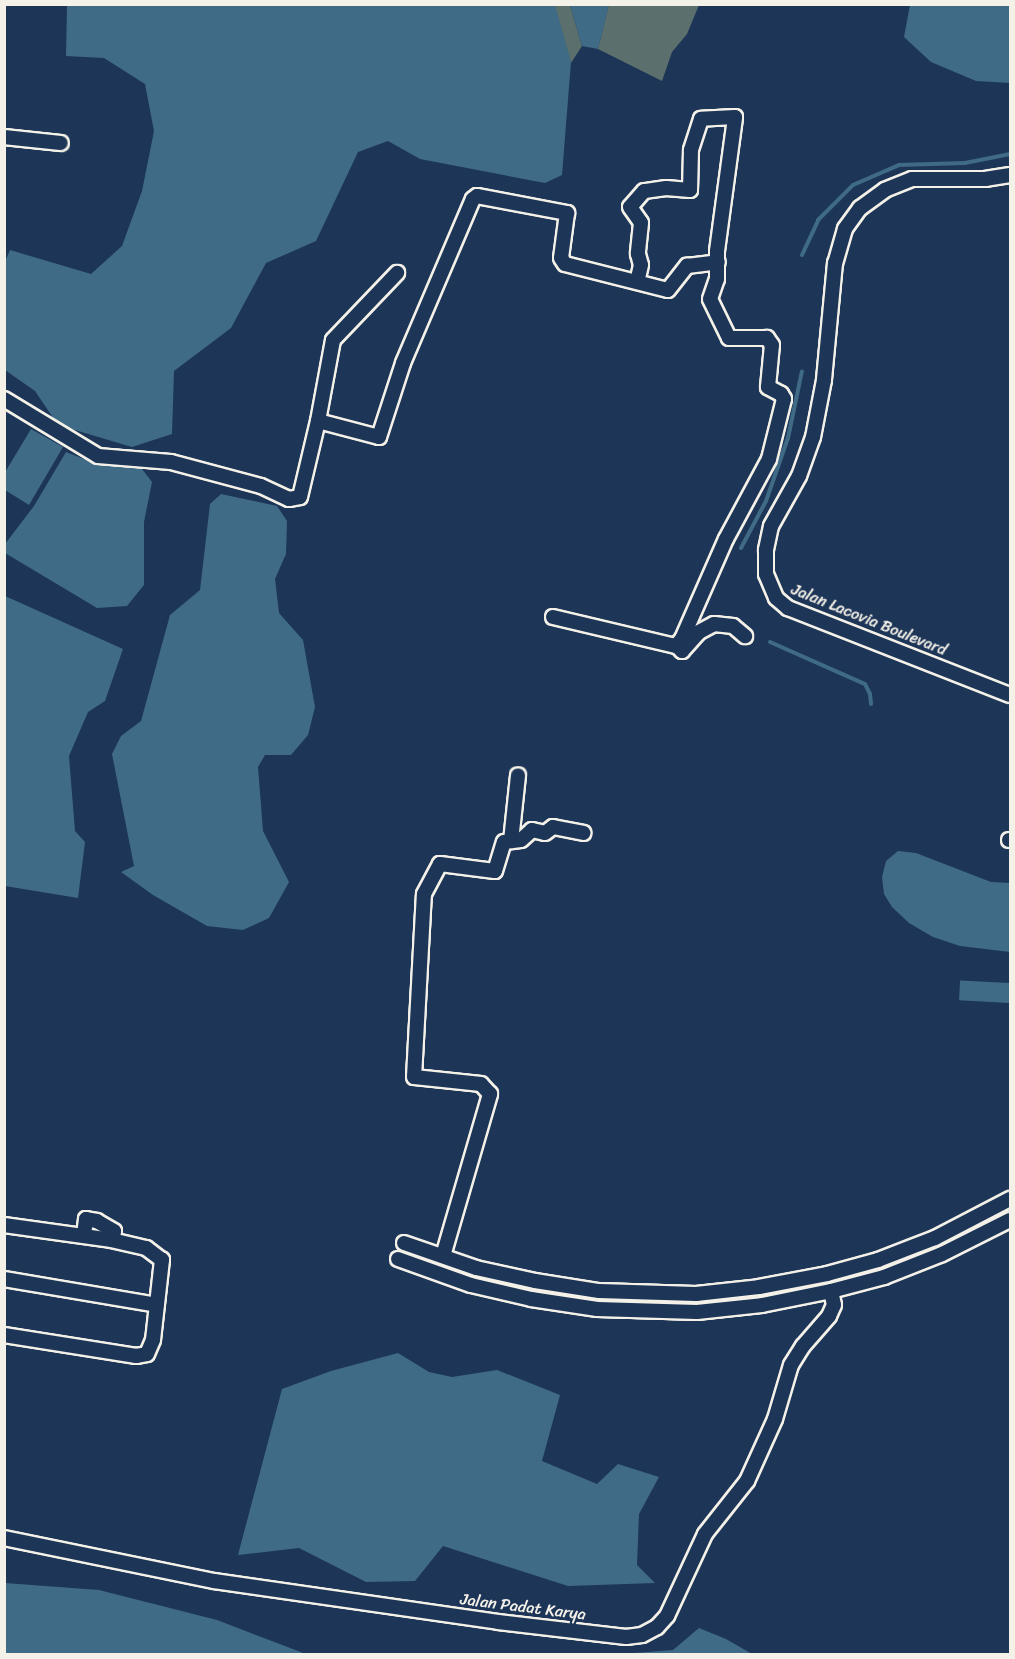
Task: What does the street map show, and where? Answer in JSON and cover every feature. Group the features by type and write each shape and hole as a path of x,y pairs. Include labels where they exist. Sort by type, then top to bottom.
{"street":[{"path":"637,282 641,265 638,254 641,223 630,207 644,191 666,188 690,190 691,150 701,119 735,117 717,279 710,299 728,336 770,340 772,345 768,387 781,394 784,399 769,459 726,539 682,639 676,646"},
{"path":"4,137 61,143"},
{"name":"Jalan Lacovia Boulevard","path":"1009,691 788,608 776,598 766,574 766,550 771,526 799,476 813,437 824,380 835,263 845,229 860,208 868,202 885,190 912,179 986,179 1011,175"},
{"path":"318,421 380,437 403,363 473,199 477,196 567,213 561,258 565,264 668,290 687,266 718,262"},
{"path":"4,399 98,456 171,462 261,486 289,500 300,497 318,421 333,340 397,273"},
{"path":"553,617 676,646 681,651 699,632 714,624 733,626 745,636"},
{"path":"511,841 518,775"},
{"path":"442,1256 490,1094 482,1084 414,1077 423,894 440,864 495,871 504,842 521,840 532,830 545,833 553,827 583,833"},
{"path":"404,1243 476,1268 535,1281 599,1291 666,1295 759,1287 827,1274 878,1260 970,1221 1011,1199"},
{"path":"398,1259 471,1285 531,1299 597,1309 665,1313 762,1305 831,1292 884,1277 977,1238 1011,1220"},
{"path":"970,1221 977,1238"},
{"path":"4,1225 112,1240 146,1248 162,1260 153,1340 147,1354 136,1356 4,1335"},
{"path":"4,1279 157,1305"},
{"name":"Jalan Padat Karya","path":"4,1538 238,1585 626,1637 642,1635 657,1627 667,1616 705,1534 747,1481 775,1419 791,1365 802,1346 829,1316 834,1305 831,1292"},
{"path":"665,1313 666,1295"}],"green space":[{"path":"609,4 699,5 687,34 672,52 662,81 598,49"},
{"path":"554,5 570,5 582,46 571,63"}],"water":[{"path":"67,5 555,5 571,62 562,175 545,183 420,159 388,141 358,152 316,241 266,263 231,328 174,371 172,434 132,447 58,425 35,391 5,370 4,264 10,250 91,274 122,246 142,191 154,131 145,84 104,58 66,56"},
{"path":"570,5 609,5 598,49 582,46"},
{"path":"910,5 1010,5 1010,83 976,81 931,62 904,37"},
{"path":"31,429 63,447 29,505 5,490 4,474"},
{"path":"66,452 94,463 142,469 152,482 144,522 144,585 127,606 97,608 5,553 5,544 34,506"},
{"path":"221,494 277,506 287,521 286,554 275,579 279,613 303,640 315,707 308,735 291,755 265,755 258,767 263,831 289,882 269,918 243,930 207,926 153,895 121,872 134,866 112,754 121,736 141,721 170,615 200,590 210,504"},
{"path":"5,596 123,649 105,701 88,712 69,756 75,831 85,842 78,898 5,886"},
{"path":"898,851 916,853 991,882 1010,883 1010,952 960,946 933,937 909,923 892,907 884,894 882,877 886,861"},
{"path":"960,980 1010,983 1009,1003 959,1000"},
{"path":"398,1353 429,1372 452,1377 497,1370 560,1395 542,1461 597,1484 618,1464 659,1477 639,1514 637,1565 655,1583 568,1586 443,1546 415,1581 366,1582 299,1548 238,1555 282,1389 331,1371"},
{"path":"5,1583 99,1590 217,1620 306,1654 5,1654"},
{"path":"699,1628 726,1639 752,1654 621,1654 673,1650"}],"waterway":[{"path":"802,255 818,220 853,185 899,165 965,163 1010,154"},
{"path":"741,548 766,501 788,438 802,371"},
{"path":"770,642 865,684 870,694 871,704"}]}
